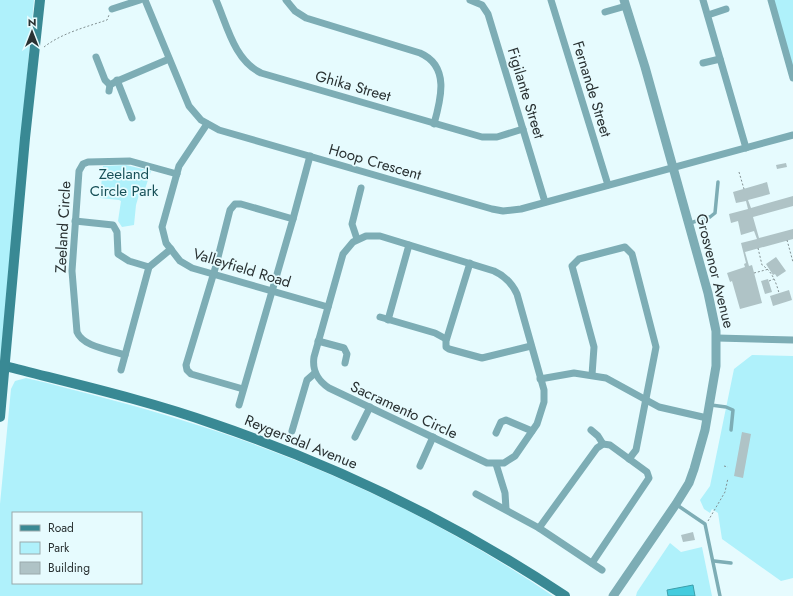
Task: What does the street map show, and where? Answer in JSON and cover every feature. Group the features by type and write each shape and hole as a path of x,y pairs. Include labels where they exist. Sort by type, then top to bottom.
{"main road":[{"path":"0,417 40,0"},
{"name":"Reygersdal Avenue","path":"5,366 186,414 298,455 371,487 436,520 496,553 565,596"}],"street":[{"path":"112,9 140,0"},
{"name":"Hoop Crescent","path":"145,0 189,106 198,117 216,129 492,209 515,210 793,135"},
{"name":"Ghika Street","path":"216,0 239,53 244,61 255,70 434,124 486,138 497,137 523,129"},
{"path":"286,0 295,11 306,18 427,57 436,66 442,88 441,100 434,124"},
{"name":"Figilante Street","path":"470,0 482,5 488,14 545,202"},
{"name":"Fernande Street","path":"551,0 608,185"},
{"path":"703,0 746,148"},
{"path":"771,0 793,78"},
{"name":"Grosvenor Avenue","path":"605,12 625,3 674,168 711,303 717,338 716,366 710,404 694,469 689,483 613,596"},
{"path":"708,15 726,9"},
{"path":"96,57 105,80 110,88 117,80 169,58"},
{"path":"703,63 720,59"},
{"path":"117,80 132,118"},
{"name":"Valleyfield Road","path":"208,124 184,157 176,174 162,227 164,239 183,264 328,307"},
{"path":"239,405 310,156"},
{"name":"Zeeland Circle","path":"125,355 87,343 77,332 72,271 79,171 86,163 91,161 130,161 176,174"},
{"path":"357,239 352,224 362,188"},
{"path":"243,389 191,374 186,368 196,328 200,322 225,235 226,225 233,206 241,204 293,219"},
{"path":"75,221 112,225 117,232 116,250 119,256 129,261 150,267"},
{"path":"292,431 307,380 315,373 313,362 343,254 357,239 375,236 470,263 499,273 512,285 517,294 544,390 544,402 537,424 514,456 507,461 496,464 505,493 506,509"},
{"path":"388,320 409,245"},
{"path":"592,375 594,348 572,266 579,259 625,247 632,254 656,344 636,450 629,459"},
{"path":"121,370 150,267 171,249"},
{"path":"470,263 446,339 446,345 449,349 479,358 531,346"},
{"path":"380,317 435,334 446,339"},
{"path":"717,338 793,340"},
{"path":"318,341 346,350 347,354 344,363"},
{"name":"Sacramento Circle","path":"315,373 321,382 329,388 487,462 496,464"},
{"path":"540,379 574,373 592,375 612,380 663,409 707,418"},
{"path":"356,437 370,408"},
{"path":"496,433 501,422 506,420 532,431"},
{"path":"590,430 598,436 603,444"},
{"path":"420,466 433,437"},
{"path":"539,528 597,448 603,444 610,445 647,472 649,478 592,563"},
{"path":"476,494 539,528 602,570"}],"lane":[{"path":"689,223 710,217 715,213 718,182"},
{"path":"710,404 733,410 731,430"},
{"path":"676,504 705,524 714,560 720,596"},
{"path":"714,560 731,563"}],"path":[{"path":"34,54 52,41 107,20 112,9"},
{"path":"739,172 744,189"},
{"path":"786,240 793,262"},
{"path":"758,248 762,265 768,269 774,279 779,293"},
{"path":"754,273 768,269"},
{"path":"769,281 774,279"},
{"path":"724,466 728,467"},
{"path":"705,524 719,504 725,492 728,478"}],"green space":[{"path":"0,0 34,0 0,365"},
{"path":"772,0 793,0 793,68"},
{"name":"Zeeland Circle Park","path":"126,165 151,171 145,189 141,188 136,205 134,225 122,227 118,221 121,201 100,198 103,166"},
{"path":"752,355 793,356 793,578 781,581 722,539 718,513 712,509 710,513 704,509 700,500 710,486 734,369"},
{"path":"26,378 57,385 226,434 283,455 339,478 448,532 553,596 0,596 0,504 11,389 15,381"},
{"path":"670,543 681,552 702,547 712,596 636,596 637,592"}],"water":[{"path":"693,585 695,596 668,596 667,590"}],"building":[{"path":"786,163 787,167 777,169 776,165"},
{"path":"767,182 770,194 748,200 751,208 793,196 793,206 753,217 759,238 793,229 793,239 745,252 749,266 752,265 762,303 740,309 732,281 730,282 727,273 745,267 744,264 746,263 741,243 757,239 754,231 741,235 738,221 731,223 729,214 748,209 746,201 736,203 733,192"},
{"path":"776,257 786,271 777,277 775,274 773,275 766,264"},
{"path":"768,279 772,292 765,294 761,281"},
{"path":"789,290 792,300 773,306 770,296"},
{"path":"742,432 751,434 743,478 734,476"},
{"path":"693,532 695,540 683,542 681,535"}]}
